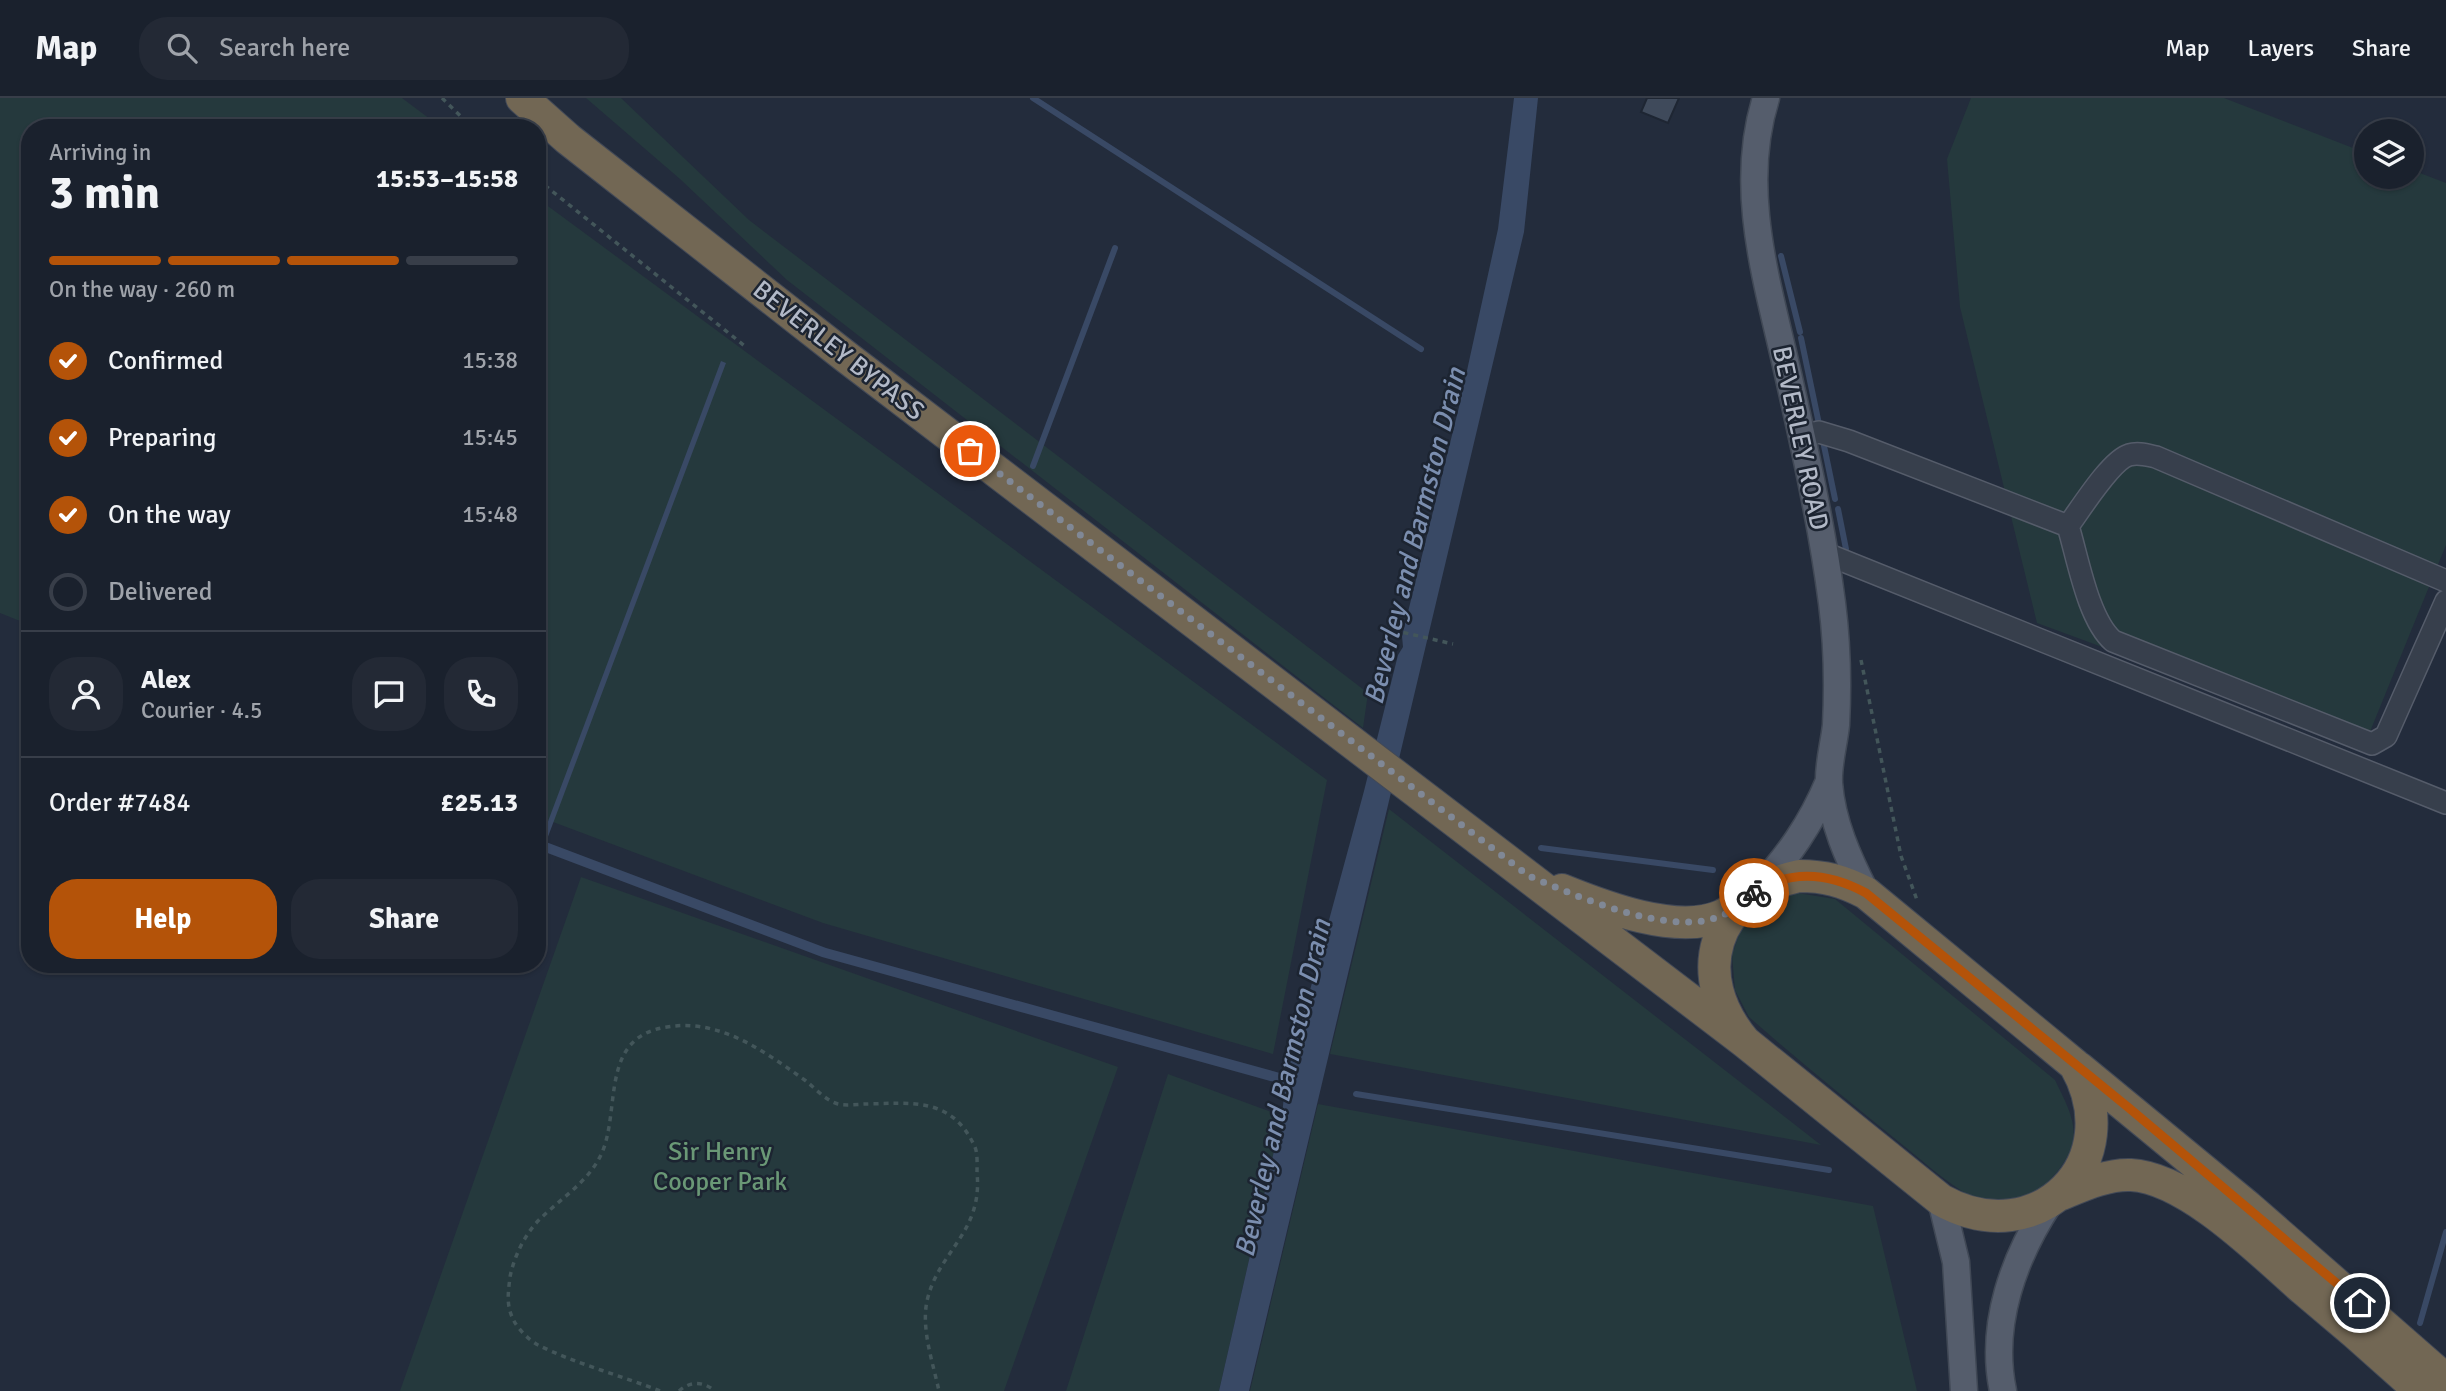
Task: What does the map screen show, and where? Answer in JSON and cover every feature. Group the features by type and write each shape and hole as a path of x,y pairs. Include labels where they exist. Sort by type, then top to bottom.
{"highway":[{"name":"BEVERLEY BYPASS","path":"522,98 546,119"},
{"name":"BEVERLEY BYPASS","path":"546,119 845,356 1745,1042"},
{"name":"BEVERLEY BYPASS","path":"1529,876 1604,905 1673,921 1701,921 1721,916 1777,881 1800,876 1834,879 1866,893 2248,1207 2446,1380"},
{"path":"1748,898 1726,925 1716,949 1714,974 1718,1000 1729,1023 1745,1042 1941,1200 1976,1216 1995,1218 2033,1211 2087,1184 2130,1175 2149,1178 2176,1190 2233,1228 2420,1391"},
{"path":"2054,1199 2084,1163 2093,1123 2085,1083 2075,1065"}],"main road":[{"name":"BEVERLEY ROAD","path":"1748,898 1799,840 1816,811 1829,781 1836,724 1833,606 1757,227 1753,190 1766,98"},
{"name":"BEVERLEY ROAD","path":"1829,781 1841,839 1866,893"},
{"path":"2003,1391 1999,1352 2008,1288 2034,1227 2054,1199"},
{"path":"1941,1200 1956,1262 1964,1391"}],"lane":[{"path":"1801,436 1819,432 1849,441 2068,526"},
{"path":"2068,526 2115,464 2127,455 2140,454 2156,457 2446,580"},
{"path":"2068,526 2102,632 2113,641 2372,744 2386,736 2446,601"},
{"path":"1824,553 2446,803"}],"path":[{"path":"442,98 464,119"},
{"path":"546,186 746,347"},
{"path":"1384,628 1453,644"},
{"path":"1859,652 1901,856 1917,901"},
{"path":"660,1391 536,1344 515,1324 506,1300 512,1266 524,1242 539,1219 577,1188 600,1155 609,1128 614,1078 622,1057 642,1034 667,1027 698,1026 740,1038 822,1096 839,1104 927,1104 953,1114 975,1146 979,1192 972,1219 930,1286 926,1305 926,1328 939,1391"},
{"path":"679,1391 695,1383 715,1391"}],"green space":[{"path":"0,98 402,98 430,119 21,119 21,621 0,613"},
{"path":"586,98 621,98 749,220 1368,693 1363,728 787,280 680,179"},
{"path":"1971,98 2224,98 2354,148 2354,189 2424,189 2424,175 2446,183 2446,545 2365,744 2037,623 1960,307 1947,159"},
{"path":"546,205 1327,780 1273,1054 823,923 546,819"},
{"path":"1389,809 1821,1145 1330,1054"},
{"name":"Sir Henry Cooper Park","path":"581,877 1118,1067 1004,1391 400,1391"},
{"path":"1791,892 1835,899 2055,1080 2071,1116 2073,1137 2066,1160 2041,1188 2011,1201 1989,1202 1970,1196 1933,1170 1749,1017 1735,990 1732,955 1742,926 1764,902"},
{"path":"1168,1074 1282,1116 1219,1391 1066,1391"},
{"path":"1318,1104 1873,1206 1917,1391 1250,1391"}],"water":[{"path":"1514,98 1538,98 1524,232 1249,1391 1219,1391 1282,1116 1285,1085 822,957 546,852 546,842 826,948 1287,1075 1398,655 1403,647 1402,636 1459,407 1498,229"},
{"path":"721,361 726,363 546,842 546,827"}],"building":[{"path":"1647,98 1679,98 1668,123 1641,112"}],"waterway":[{"path":"1033,98 1421,349"},
{"path":"1033,466 1115,248"},
{"path":"1781,256 1800,332"},
{"path":"1801,338 1819,424"},
{"path":"1823,441 1835,499"},
{"path":"1838,509 1846,549"},
{"path":"1541,848 1713,870"},
{"path":"1356,1094 1829,1170"},
{"path":"2420,1323 2446,1232"}],"way so far":[{"path":"970,451 1529,876 1615,908 1645,917 1673,921 1701,921 1721,916 1754,893"}],"route":[{"path":"1754,893 1777,881 1800,876 1823,876 1845,882 1866,893 2129,1108 2360,1303"}],"water label":[{"name":"Beverley and Barmston Drain","path":"1414,536"},
{"name":"Beverley and Barmston Drain","path":"1282,1088"}]}
